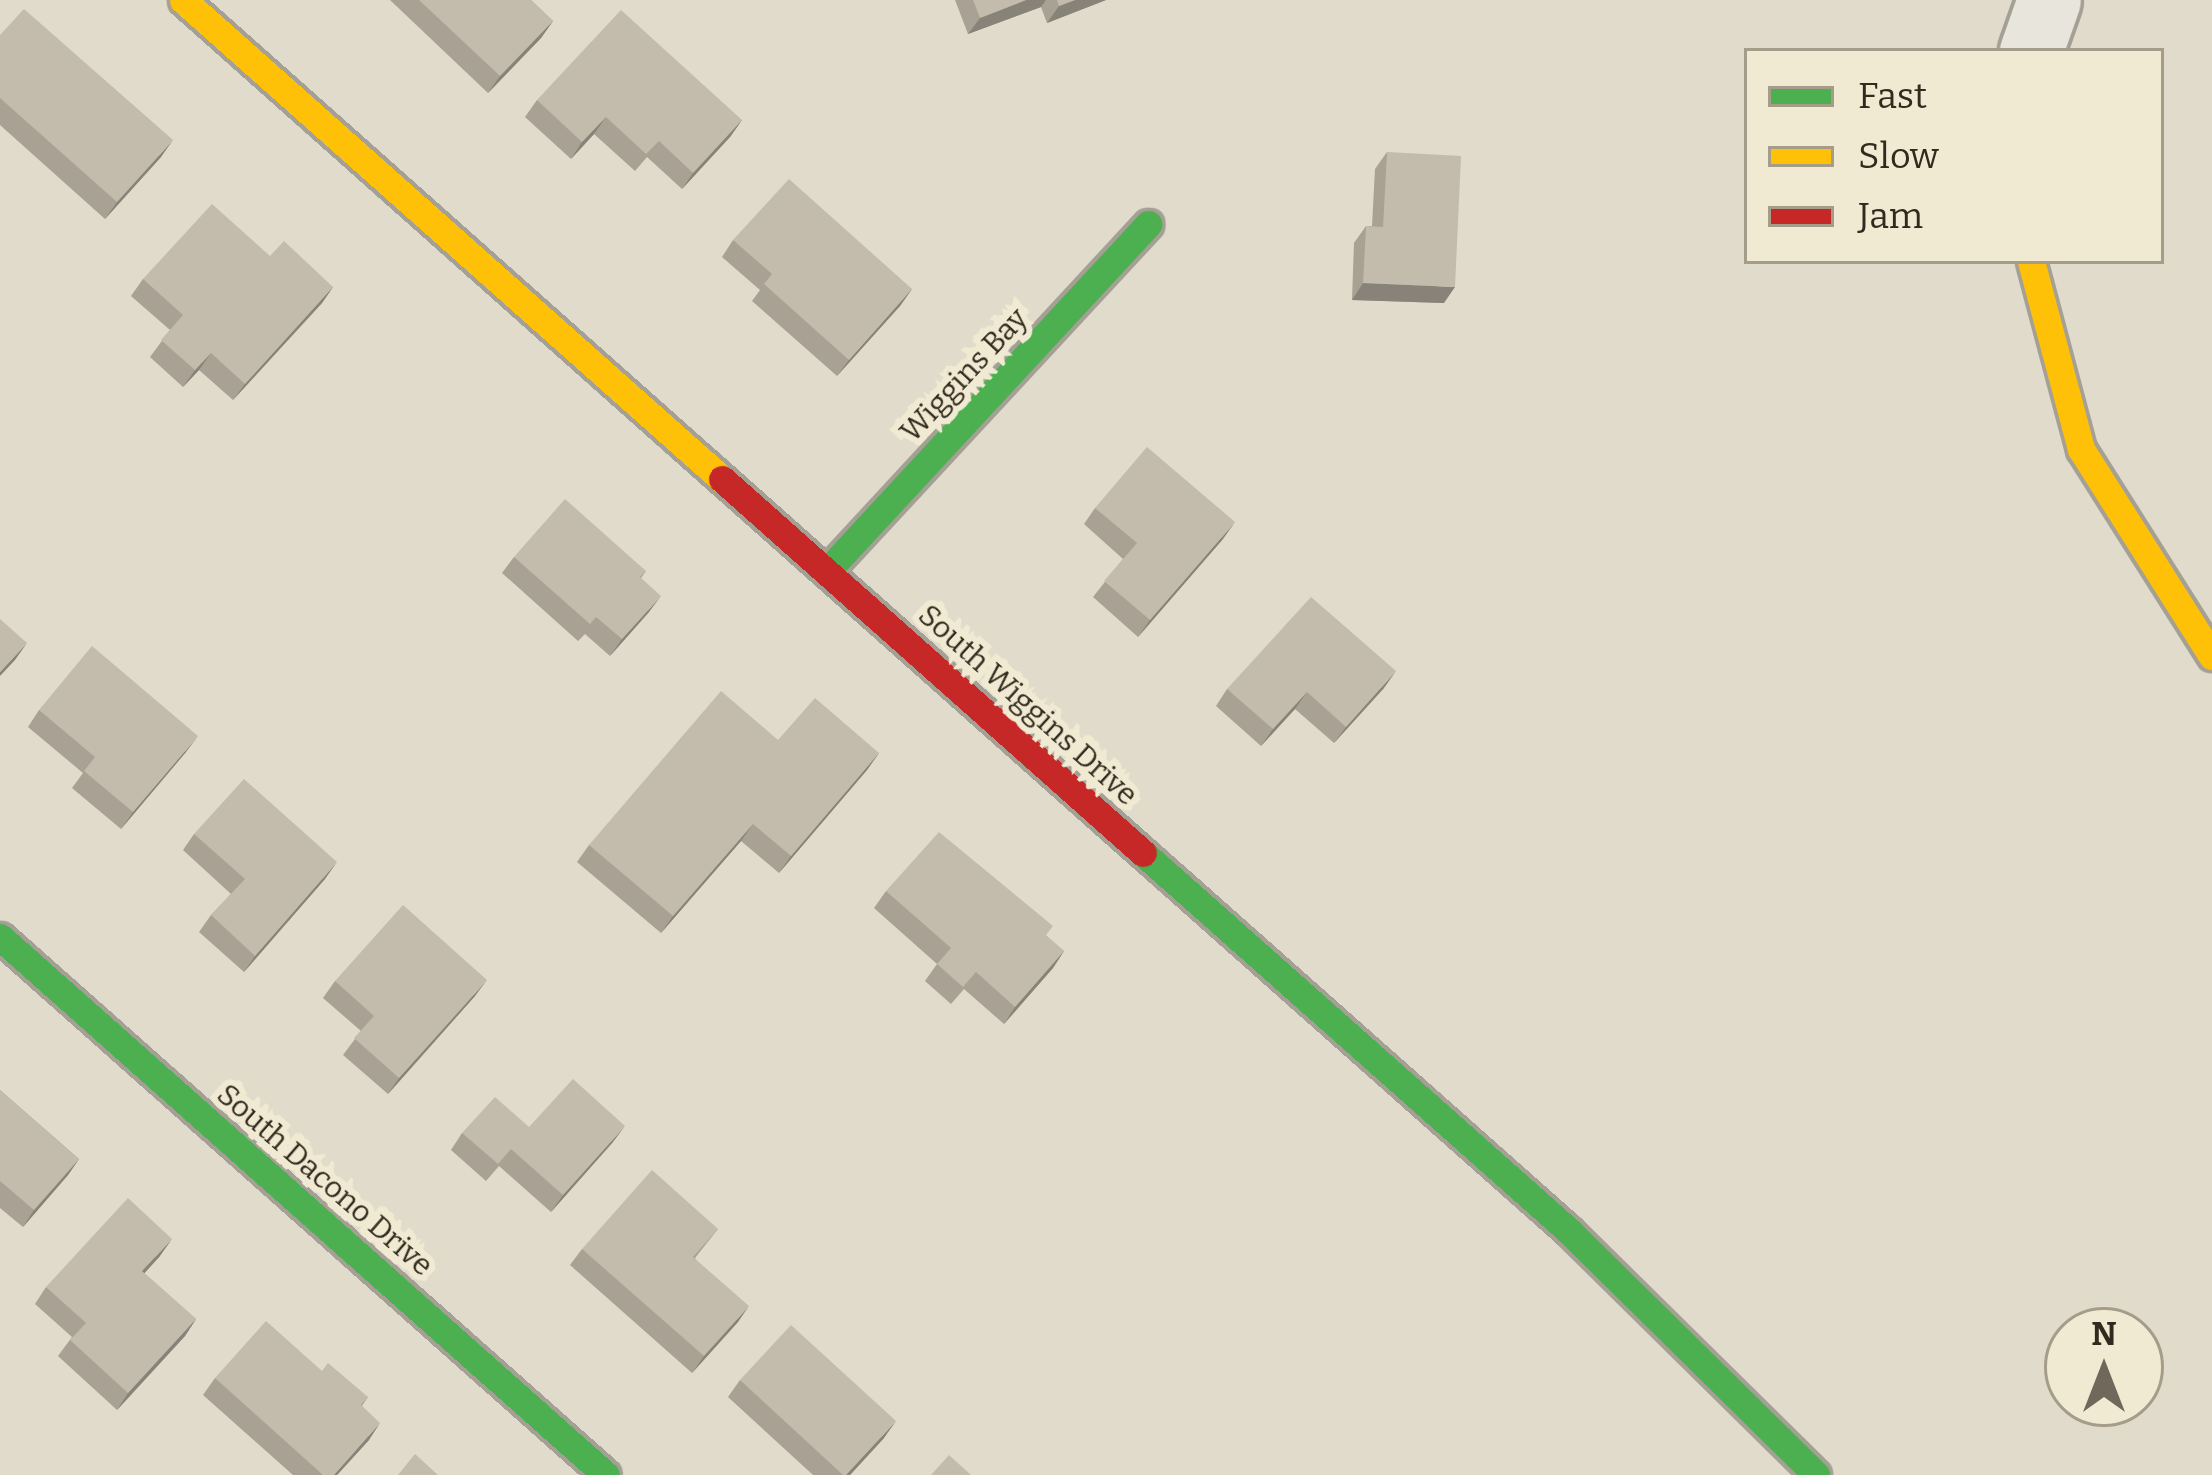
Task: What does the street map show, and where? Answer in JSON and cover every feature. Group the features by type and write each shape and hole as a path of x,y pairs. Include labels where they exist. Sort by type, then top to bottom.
{"street":[{"name":"South Wiggins Drive","path":"183,0 1569,1231 1816,1475"},
{"path":"2032,48 2049,0"},
{"name":"Wiggins Bay","path":"827,571 1148,224"},
{"path":"2032,264 2081,449 2212,656"},
{"name":"South Dacono Drive","path":"0,937 606,1475"}],"building":[{"path":"419,0 531,0 553,21 500,76"},
{"path":"973,0 1026,0 980,18"},
{"path":"24,9 173,140 117,202 0,98 0,35"},
{"path":"621,10 742,120 693,173 659,141 646,154 606,117 582,142 537,100"},
{"path":"1387,152 1461,156 1455,287 1363,283 1366,226 1383,227"},
{"path":"789,179 912,289 849,360 764,284 772,274 733,240"},
{"path":"212,204 270,256 284,241 333,287 245,384 211,353 195,370 161,340 183,315 143,279"},
{"path":"1147,447 1235,522 1150,620 1104,581 1137,543 1095,508"},
{"path":"565,499 646,571 640,577 661,596 622,639 596,617 590,624 514,557"},
{"path":"1311,597 1396,671 1346,727 1307,692 1273,729 1227,689"},
{"path":"0,619 27,643 0,672"},
{"path":"92,646 198,736 133,812 84,771 95,757 39,710"},
{"path":"721,691 778,740 815,698 879,753 791,856 753,824 673,916 589,845"},
{"path":"244,779 337,862 255,956 211,915 245,879 194,834"},
{"path":"939,832 1053,926 1046,935 1064,951 1015,1007 976,972 963,987 937,964 951,948 886,891"},
{"path":"403,905 487,980 399,1078 354,1038 374,1016 335,981"},
{"path":"573,1079 625,1126 563,1195 511,1149 498,1164 462,1133 495,1097 529,1127"},
{"path":"0,1090 79,1159 34,1210 0,1181"},
{"path":"652,1170 718,1229 693,1257 749,1306 704,1356 582,1249"},
{"path":"128,1198 172,1239 142,1271 196,1319 128,1393 70,1340 86,1323 46,1287"},
{"path":"266,1321 322,1371 328,1363 368,1397 361,1405 380,1423 334,1475 323,1475 215,1378"},
{"path":"791,1325 896,1421 846,1475 740,1380"},
{"path":"415,1454 438,1475 398,1475"},
{"path":"949,1455 971,1475 931,1475"}],"traffic: fast":[{"path":"827,571 1148,224"},
{"path":"1143,853 1569,1231 1816,1475"},
{"path":"0,937 606,1475"}],"traffic: slow":[{"path":"183,0 722,479"},
{"path":"2032,264 2081,449 2212,656"}],"traffic: jam":[{"path":"722,479 1143,853"}]}
